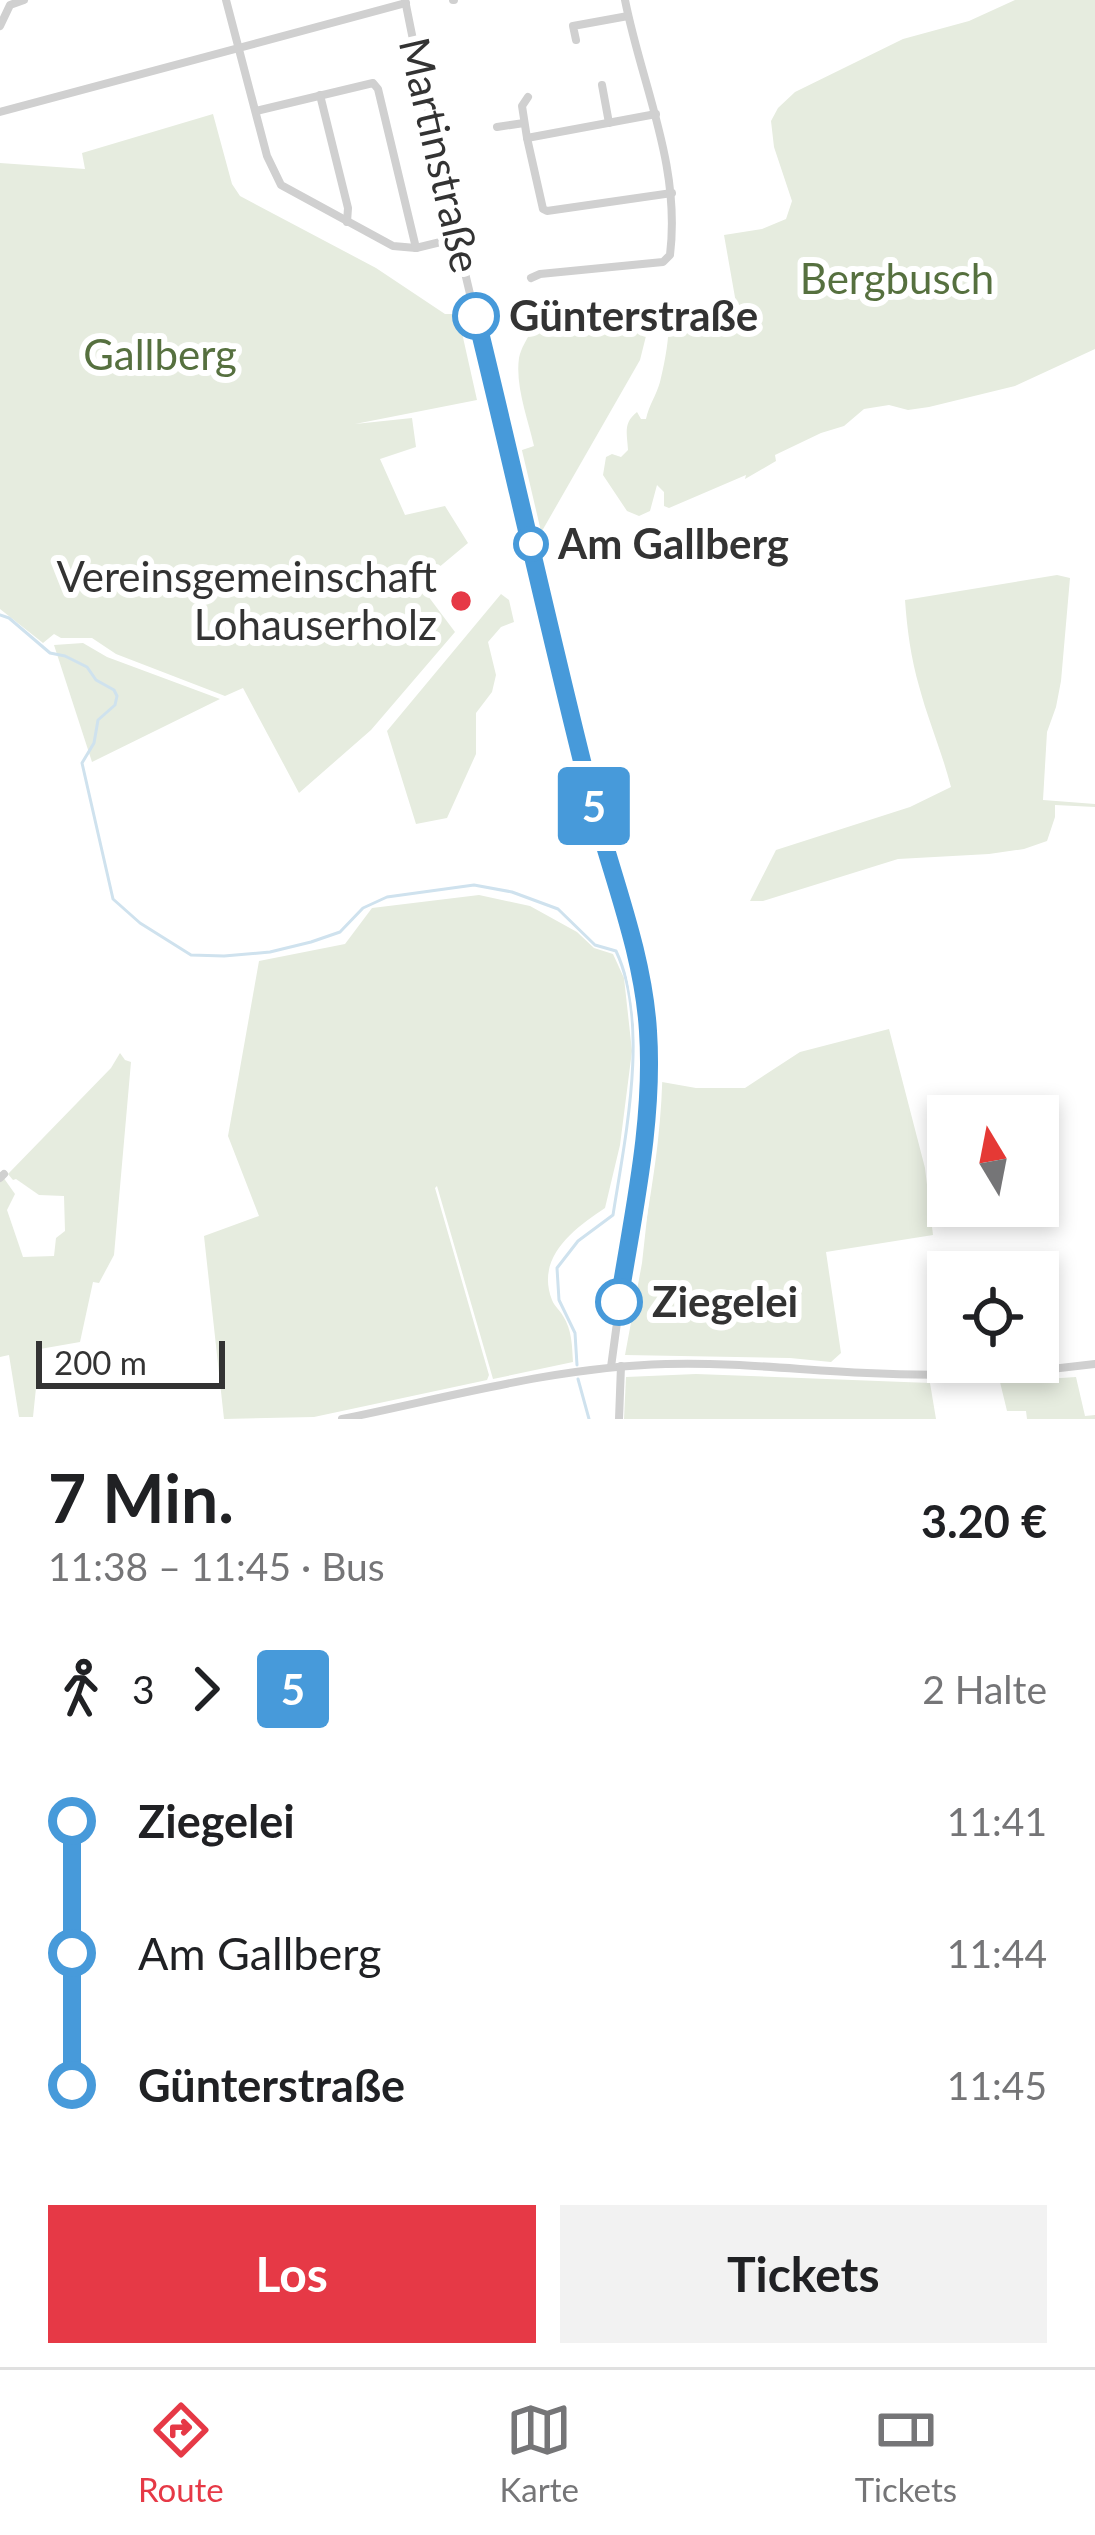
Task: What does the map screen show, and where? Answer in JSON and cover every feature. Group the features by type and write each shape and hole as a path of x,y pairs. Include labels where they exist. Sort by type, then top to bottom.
{"street":[{"path":"0,26 10,4 24,0"},
{"path":"226,0 271,166 281,185 393,246 416,248 457,238"},
{"path":"531,278 667,260 672,193 665,146 625,0"},
{"path":"0,112 405,2"},
{"name":"Martinstraße","path":"405,2 457,238 645,1007 646,1116 613,1338 619,1419"},
{"path":"575,40 572,22 628,16"},
{"path":"256,111 373,83 416,248"},
{"path":"602,85 609,123"},
{"path":"320,95 348,208 346,222"},
{"path":"528,97 522,106 524,123 543,209 672,193"},
{"path":"527,139 656,114"},
{"path":"497,128 524,123"},
{"path":"342,1419 505,1383 616,1367 724,1364 944,1375 1095,1364"}],"green space":[{"name":"Bergbusch","path":"1015,0 1095,0 1095,349 1015,386 929,407 864,409 844,426 775,455 776,461 745,479 746,475 669,508 657,485 650,511 639,516 627,511 603,475 606,457 621,457 628,450 627,429 637,412 646,419 662,375 668,322 675,316 736,303 724,235 762,229 786,219 792,201 774,147 771,121 778,108 795,92 903,39 969,21"},
{"name":"Gallberg","path":"213,114 232,184 240,196 376,268 445,314 470,314 472,322 460,324 477,400 355,424 412,418 416,447 380,459 405,515 445,506 468,543 419,584 455,632 371,730 299,793 243,688 225,696 116,654 92,638 54,634 43,643 0,609 0,163 85,169 82,153"},
{"path":"652,312 640,360 538,538 516,452 534,446 519,380 524,344 532,330"},
{"path":"1057,575 1070,578 1061,681 1047,732 1043,800 1095,807 1055,805 1047,841 1024,849 898,859 750,901 776,850 910,807 951,787 916,675 905,600"},
{"path":"501,594 509,600 514,622 501,627 488,642 496,675 492,692 476,713 476,754 447,818 416,824 387,731"},
{"path":"83,643 107,657 220,699 92,762 54,645"},
{"path":"479,895 530,906 577,932 594,948 613,954 624,978 632,1051 620,1145 605,1208 561,1245 549,1270 548,1285 568,1327 573,1362 493,1379 437,1186 487,1380 314,1417 224,1419 204,1236 259,1216 228,1136 259,961 345,944 372,908"},
{"path":"889,1029 925,1168 927,1227 932,1227 933,1235 826,1252 841,1353 831,1362 625,1355 642,1263 662,1082 745,1088 800,1052"},
{"path":"120,1053 131,1062 114,1255 99,1283 93,1282 80,1342 40,1349 33,1417 19,1417 9,1355 0,1357 0,1180 3,1177 15,1194 7,1210 23,1257 54,1256 56,1238 65,1231 64,1196 39,1195 8,1174"},
{"path":"696,1374 930,1383 936,1419 624,1419 626,1377"},
{"path":"1076,1377 1085,1416 1095,1415 1095,1419 1027,1419 1026,1411 1007,1411 1000,1383 1059,1383 1059,1378"}],"waterway":[{"path":"0,615 50,653 87,667 96,680 114,690 115,705 98,720 94,743 82,763 113,899 140,923 191,955 270,952 311,942 340,932 363,908 387,897 474,885 512,892 558,909 595,945 616,951 632,1012 633,1046 613,1215 578,1241 557,1268 559,1300 575,1333 577,1365"},
{"path":"578,1379 589,1419"}],"bus line":[{"name":"5","path":"476,316 645,1007 646,1116 619,1302"}],"place":[{"name":"Günterstraße","path":"476,316"},
{"name":"Am Gallberg","path":"531,544"},
{"name":"Vereinsgemeinschaft Lohauserholz","path":"461,601"},
{"name":"Ziegelei","path":"619,1302"}]}
